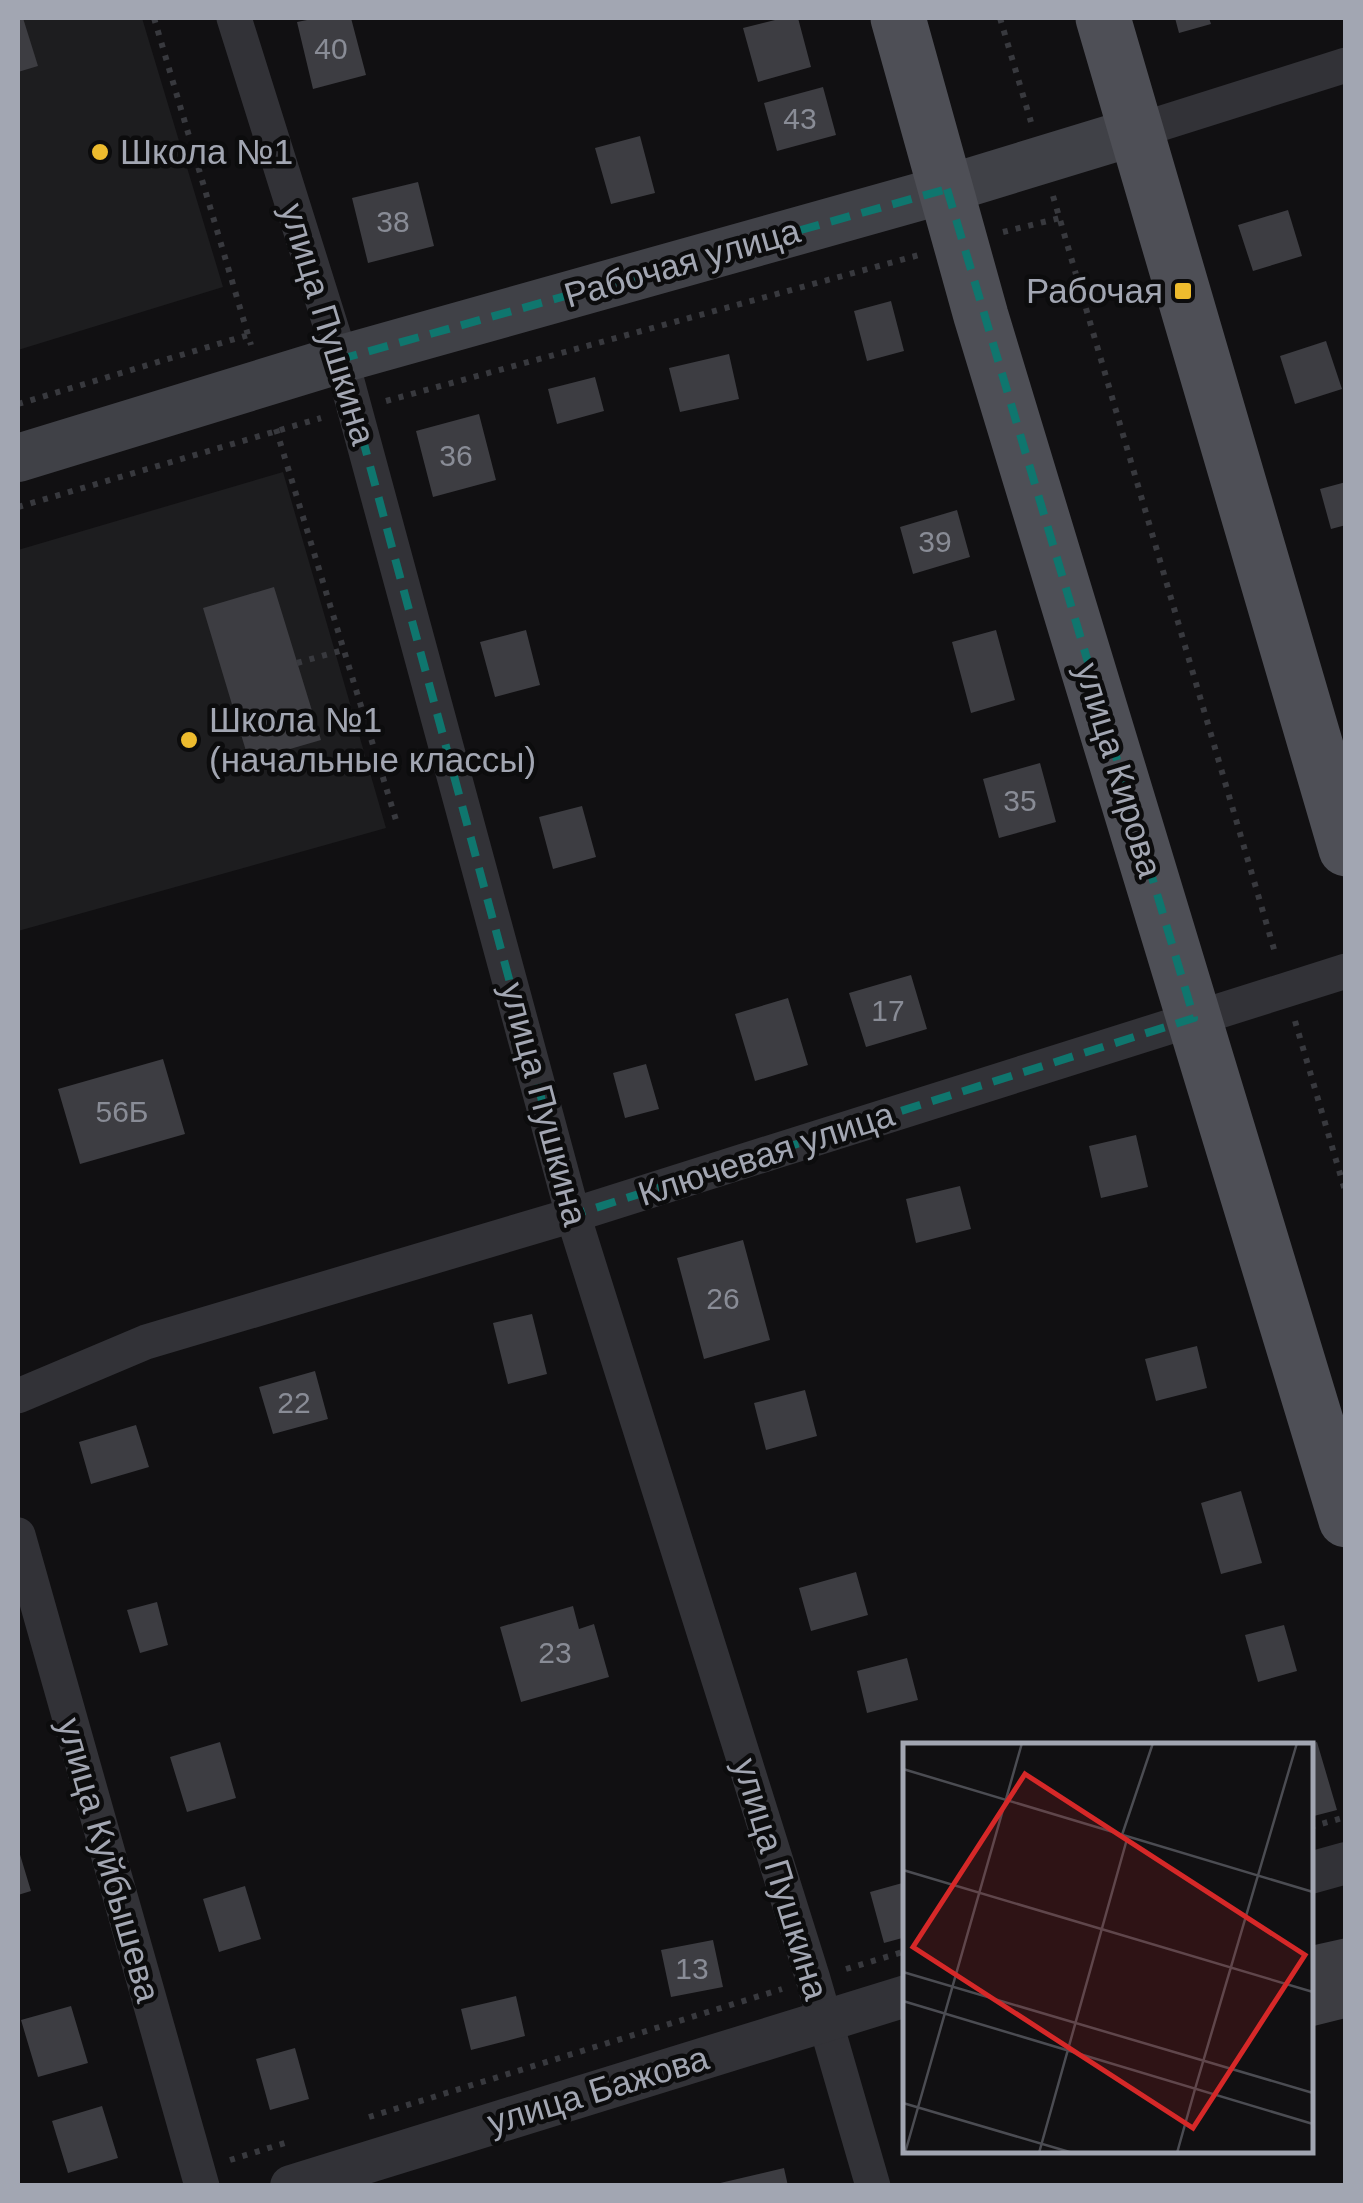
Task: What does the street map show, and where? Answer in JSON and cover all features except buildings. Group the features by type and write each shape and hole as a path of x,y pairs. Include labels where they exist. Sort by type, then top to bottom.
{"main road":[{"name":"улица Кирова","path":"898,18 948,188 960,243 1346,1520"},
{"path":"1103,18 1346,849"},
{"name":"Рабочая улица","path":"18,458 341,359 1137,131"}],"street":[{"name":"улица Пушкина","path":"234,18 341,359 574,1215 813,1979 873,2186"},
{"name":"Рабочая улица","path":"1137,131 1346,65"},
{"name":"Ключевая улица","path":"18,1396 146,1342 574,1215 1346,971"},
{"name":"улица Куйбышева","path":"18,1535 199,2178"},
{"path":"1313,1873 1346,1863"},
{"name":"улица Бажова","path":"291,2186 903,1997"}],"path":[{"path":"1000,18 1346,1194"},
{"path":"18,508 276,429 1060,218"},
{"path":"18,404 248,335"},
{"path":"298,663 344,650"},
{"path":"1313,1826 1346,1816"},
{"path":"364,2118 903,1952"},
{"path":"199,2178 289,2142"}],"highlighted area":[{"path":"947,189 1194,1018 573,1215 341,359"}],"shaded area":[{"name":"Школа №1","path":"18,18 142,18 223,287 18,350"},
{"name":"Школа №1 (начальные классы)","path":"283,472 386,828 18,931 18,550"}],"place":[{"name":"Школа №1","path":"100,152"},
{"name":"Рабочая","path":"1183,291"},
{"name":"Школа №1 (начальные классы)","path":"189,740"}]}
